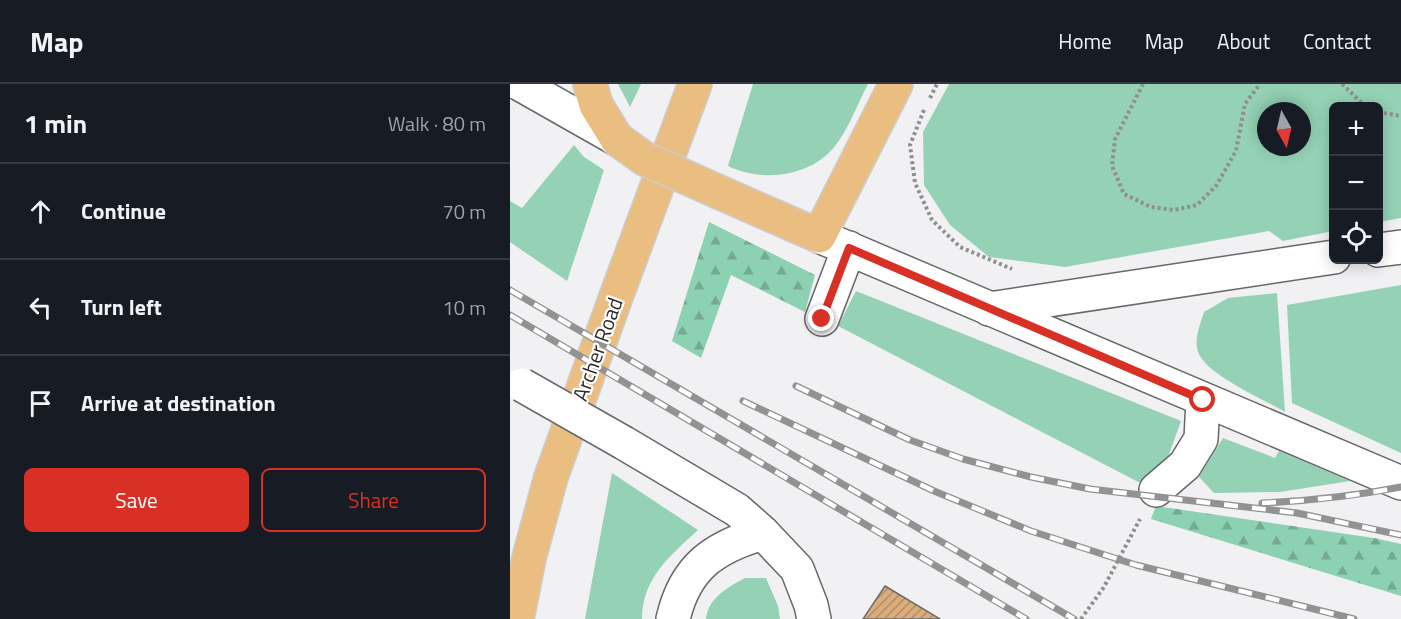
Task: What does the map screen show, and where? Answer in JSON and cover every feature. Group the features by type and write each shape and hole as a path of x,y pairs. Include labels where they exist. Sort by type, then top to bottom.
{"main road":[{"path":"590,84 596,105 617,139 645,159 819,236 896,84"},
{"name":"Archer Road","path":"517,619 551,477 695,84"}],"lane":[{"path":"520,84 617,139"},
{"path":"819,236 1401,483"},
{"path":"1383,249 1401,247"},
{"path":"822,319 849,248"},
{"path":"989,309 1329,258"},
{"path":"516,382 737,510 764,533 797,569 814,619"},
{"path":"1156,490 1185,465 1201,439 1203,400"},
{"path":"673,619 676,604 686,583 704,562 723,547 764,533"}],"path":[{"path":"937,84 910,145 915,183 932,220 960,248 1007,268 1018,269"},
{"path":"1143,84 1115,139 1112,166 1124,194 1151,207 1174,210 1197,205 1216,186 1236,151 1245,104 1260,84"},
{"path":"1342,84 1361,102"},
{"path":"1383,113 1401,116"},
{"path":"1081,619 1104,587 1156,490"}],"green space":[{"path":"618,84 641,84 630,107"},
{"path":"753,84 868,84 838,142 828,154 802,169 787,174 772,175 742,171 728,166"},
{"path":"949,84 1401,84 1401,218 1383,221 1383,102 1329,102 1329,232 1283,241 1269,231 1065,267 989,257 950,225 924,185 923,132"},
{"path":"574,145 584,157 604,170 567,281 510,242 510,201 522,208"},
{"path":"709,222 815,275 805,312 731,275 701,358 672,341"},
{"path":"1401,285 1401,453 1292,403 1287,305"},
{"path":"856,291 1181,421 1168,457 1146,486 838,326"},
{"path":"1277,293 1285,412 1215,372 1200,356 1197,345 1204,312 1228,298"},
{"path":"1223,438 1275,458 1279,451 1350,481 1280,492 1214,493 1199,477"},
{"path":"612,473 698,530 668,558 653,579 643,604 642,619 585,619"},
{"path":"1156,506 1401,544 1401,596 1151,519"},
{"path":"745,578 766,578 778,606 780,619 706,619 715,599 726,589"}],"building":[{"path":"885,586 940,619 863,619"}],"railway":[{"path":"510,290 1074,619"},
{"path":"510,315 1026,619"},
{"path":"796,386 910,440 963,459 1031,477 1090,489 1297,513 1401,535"},
{"path":"743,401 934,491 1031,531 1136,565 1354,619"},
{"path":"1262,503 1332,498 1401,487"}],"route":[{"path":"822,319 849,248 1203,400"}]}
